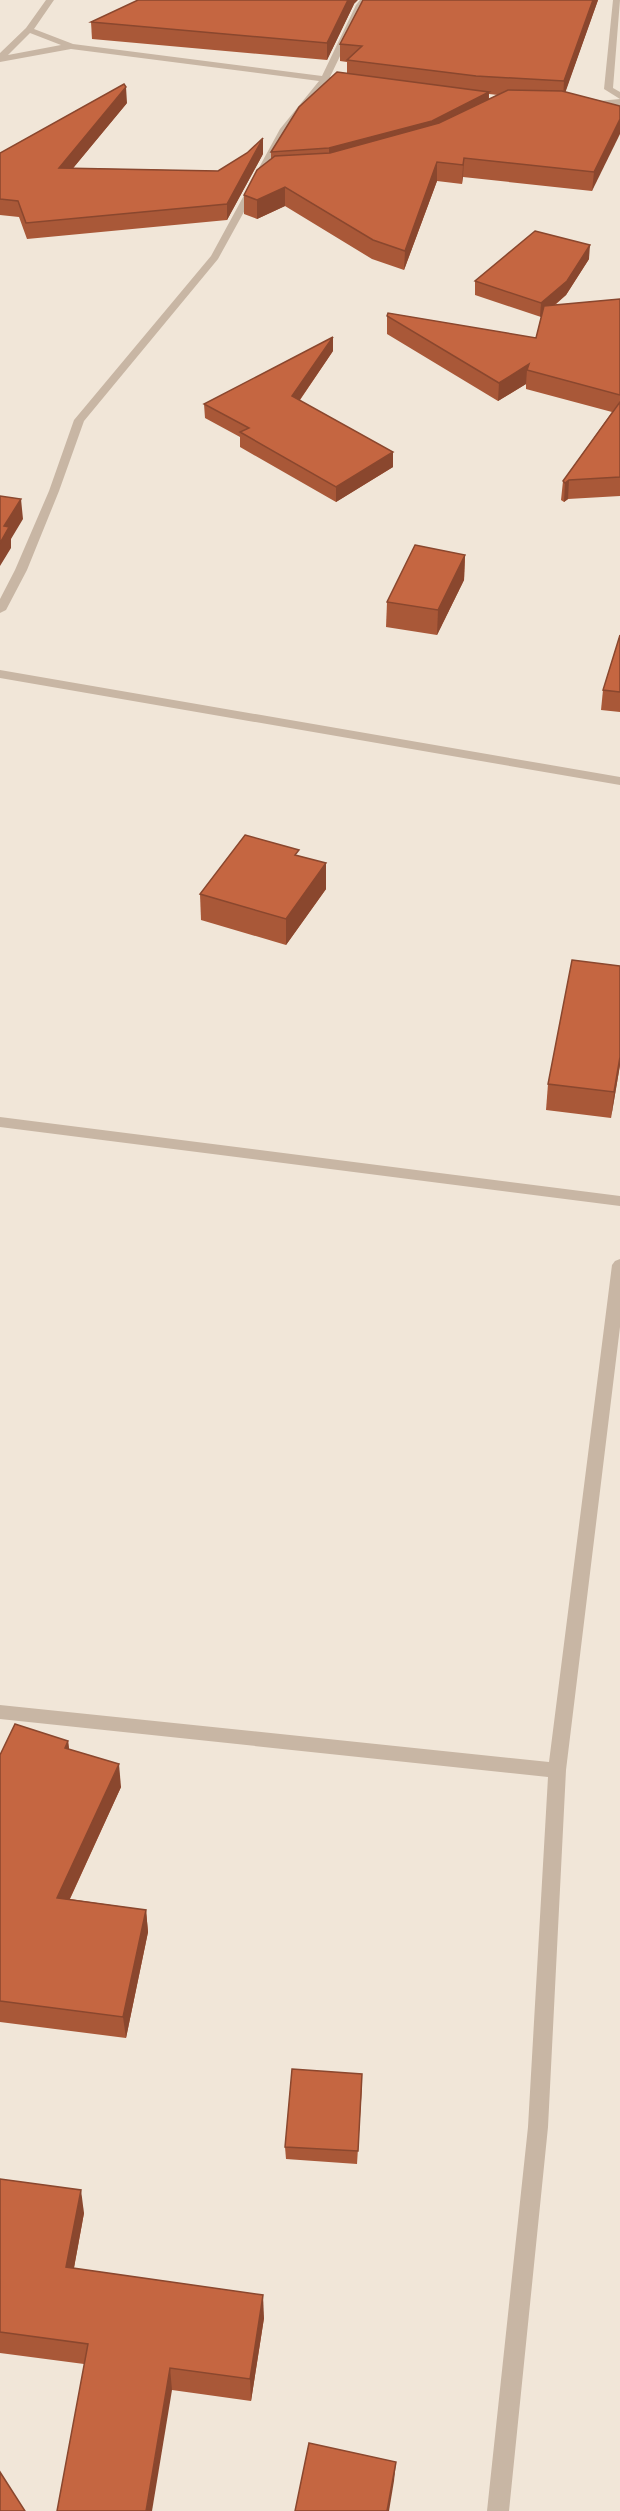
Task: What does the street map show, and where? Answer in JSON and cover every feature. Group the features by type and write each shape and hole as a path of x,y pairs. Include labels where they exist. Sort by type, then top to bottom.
{"street":[{"path":"0,58 29,30 50,0"},
{"path":"0,610 21,570 54,491 79,420 215,257 285,129 325,79 360,5 365,0"},
{"path":"617,0 608,89 620,96"},
{"path":"29,30 71,46 359,83"},
{"path":"0,58 71,46"},
{"path":"580,105 620,102"},
{"path":"252,186 272,170"},
{"path":"0,674 620,781"},
{"path":"0,1122 620,1201"},
{"path":"498,2511 538,2127 557,1770 620,1265"},
{"path":"0,1712 557,1770"}],"building":[{"path":"138,0 348,0 327,43 91,22"},
{"path":"363,0 593,0 564,81 476,76 347,60 362,46 340,44"},
{"path":"337,72 489,92 432,121 329,148 271,152 299,107"},
{"path":"124,84 126,87 59,168 218,171 247,153 263,138 227,204 26,223 18,201 0,199 0,153"},
{"path":"508,90 562,91 620,106 620,119 594,172 464,158 463,165 437,162 405,251 373,240 285,187 257,200 244,195 257,170 275,156 330,153 439,123"},
{"path":"535,231 590,245 567,281 541,303 475,281"},
{"path":"620,299 620,395 527,370 529,364 499,383 387,316 388,313 536,338 544,306"},
{"path":"333,337 292,396 393,452 336,487 240,432 249,428 204,404"},
{"path":"620,402 620,477 569,480 565,483 563,481"},
{"path":"0,496 21,499 4,526 9,527 0,543"},
{"path":"415,545 465,555 438,610 387,602"},
{"path":"620,635 620,692 603,690"},
{"path":"245,835 299,850 295,855 326,863 286,919 200,894"},
{"path":"572,960 620,966 620,1057 614,1092 548,1084"},
{"path":"15,1724 68,1741 65,1748 119,1764 57,1898 146,1910 123,2017 0,2001 0,1755"},
{"path":"292,2069 362,2074 358,2151 285,2147"},
{"path":"0,2179 81,2190 66,2267 263,2295 250,2379 170,2368 146,2511 57,2511 88,2344 0,2332"},
{"path":"309,2443 396,2462 387,2511 295,2511"},
{"path":"0,2472 25,2511 0,2511"}]}
